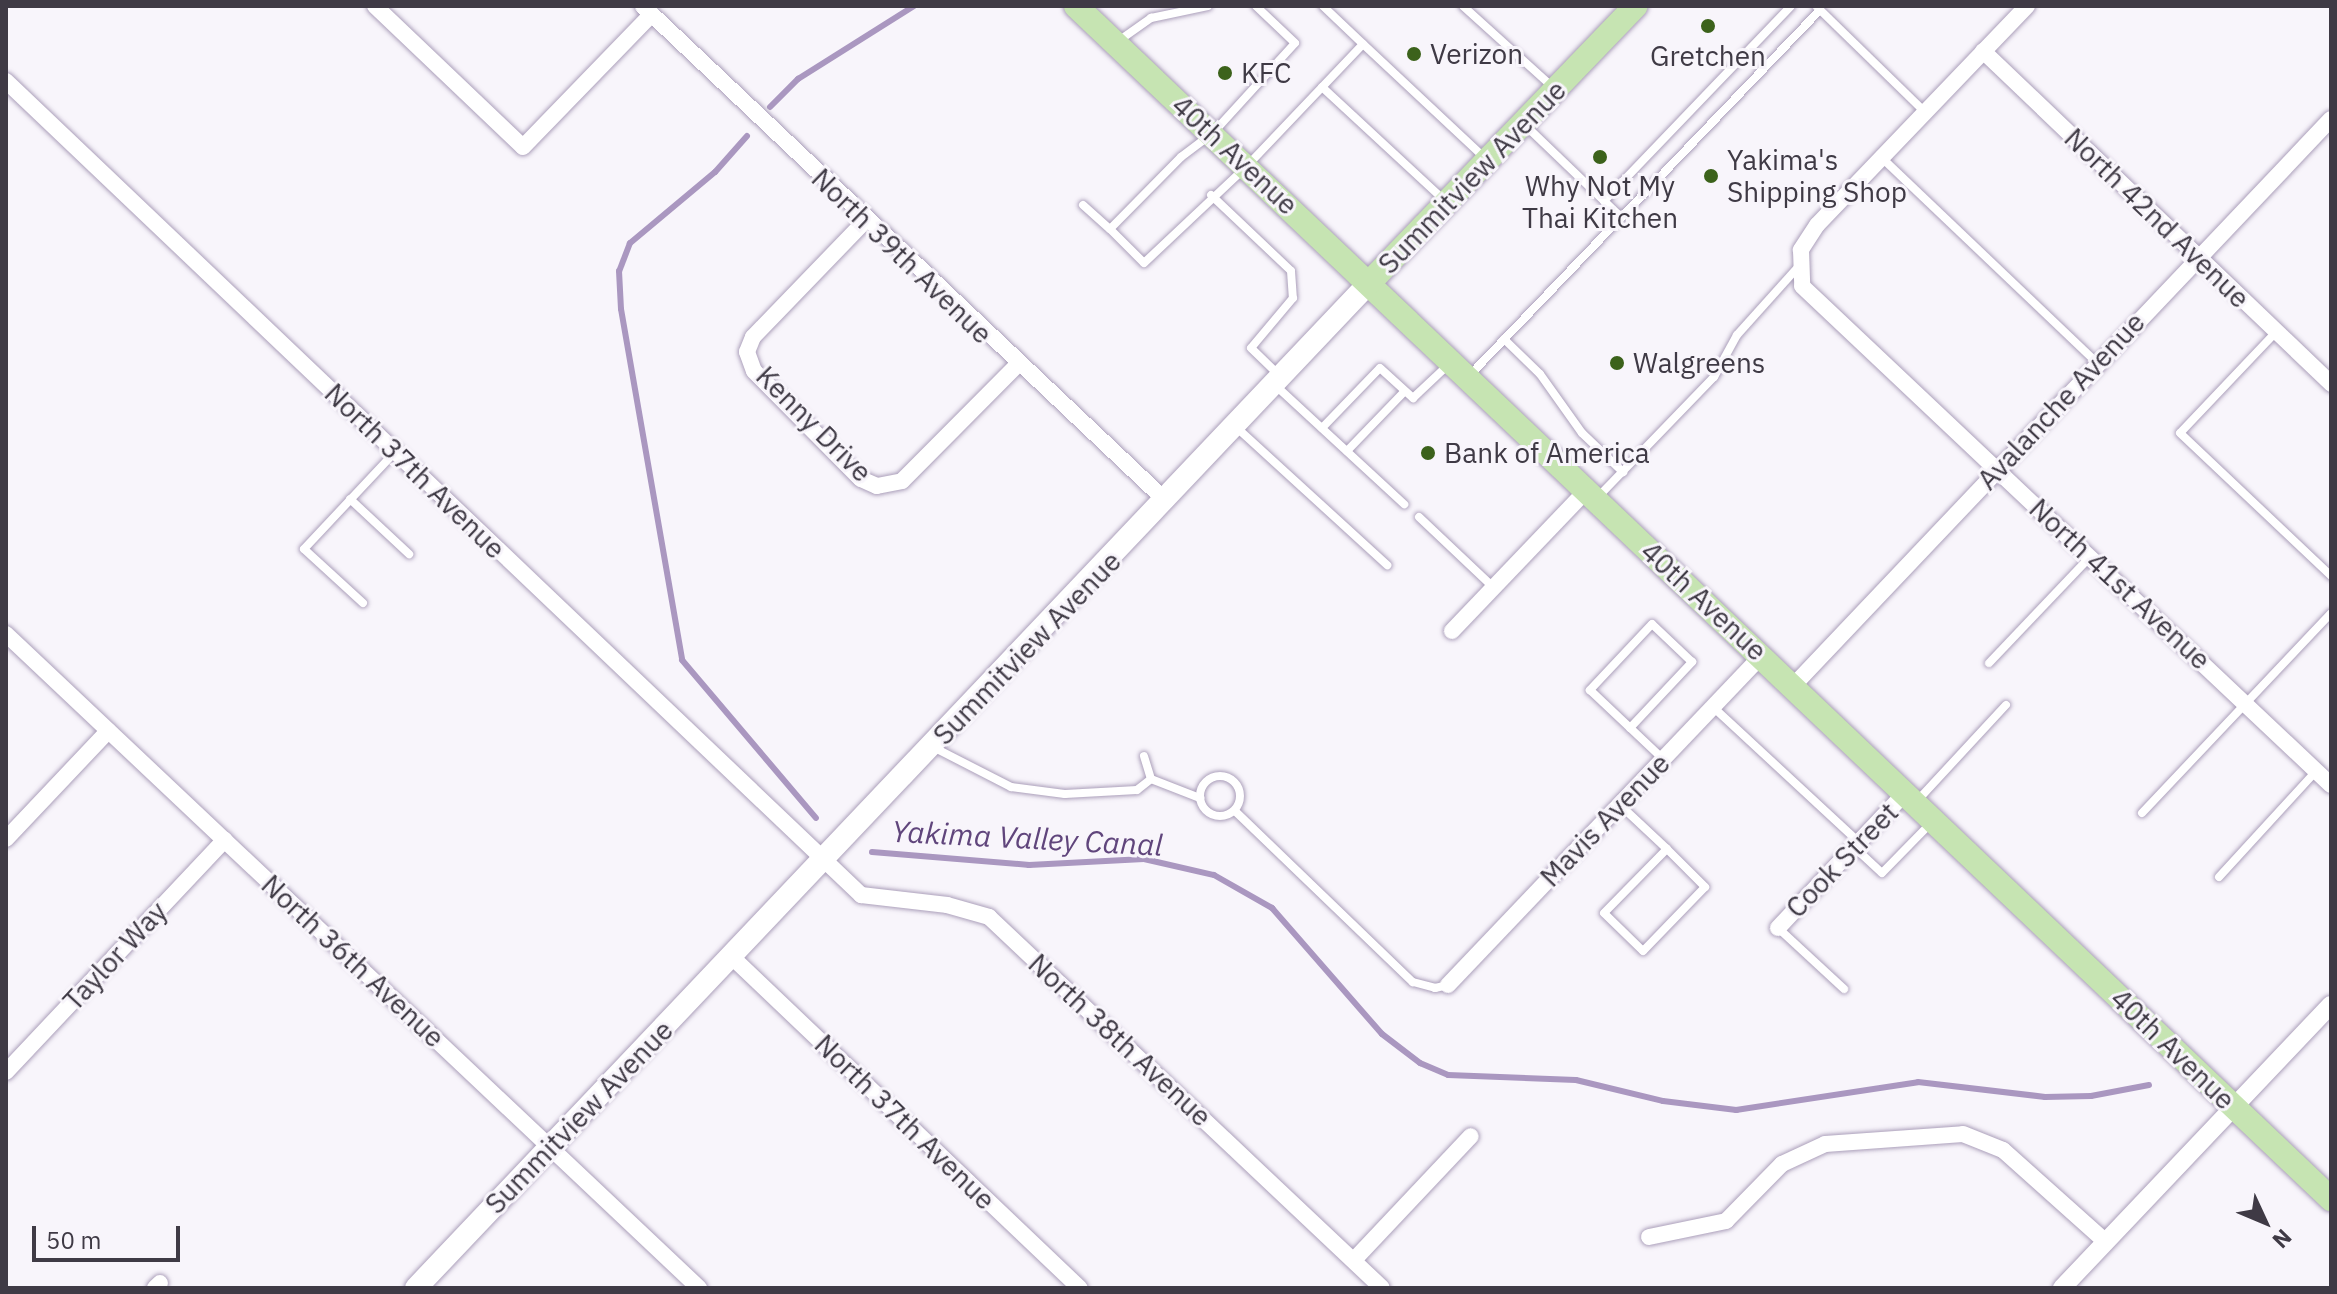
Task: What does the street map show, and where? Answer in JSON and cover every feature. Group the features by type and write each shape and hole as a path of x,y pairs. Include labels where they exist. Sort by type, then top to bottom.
{"main road":[{"name":"40th Avenue","path":"1076,6 1912,796 2233,1109 2331,1199"},
{"name":"Summitview Avenue","path":"416,1288 824,862 1370,282 1636,6"}],"street":[{"path":"375,6 523,147 647,10"},
{"path":"1799,266 1801,250 1817,225 2027,6"},
{"name":"North 39th Avenue","path":"647,10 1017,365 1166,501"},
{"name":"North 42nd Avenue","path":"1983,51 2331,384"},
{"name":"North 37th Avenue","path":"6,81 824,862"},
{"name":"Avalanche Avenue","path":"1794,685 2331,119"},
{"name":"Kenny Drive","path":"866,220 753,337 747,352 754,371 861,479 877,486 902,481 1017,365"},
{"name":"North 41st Avenue","path":"1799,266 1802,286 2331,785"},
{"path":"1452,631 1591,495"},
{"name":"North 36th Avenue","path":"6,634 699,1288"},
{"name":"Mavis Avenue","path":"1448,985 1762,655"},
{"path":"6,839 108,731"},
{"name":"Cook Street","path":"1778,928 1857,844 1912,796"},
{"name":"Taylor Way","path":"6,1072 225,840"},
{"name":"North 38th Avenue","path":"824,862 861,895 947,905 989,917 1382,1288"},
{"name":"North 37th Avenue","path":"732,957 1079,1288"},
{"path":"2062,1288 2331,1005"},
{"path":"1649,1237 1726,1221 1782,1164 1825,1144 1963,1134 2003,1150 2106,1242"},
{"path":"1354,1260 1471,1136"}],"lane":[{"path":"1115,43 1151,18 1208,6"},
{"path":"1110,229 1181,157 1212,134 1295,43 1256,6"},
{"path":"1323,6 1487,160"},
{"path":"1463,6 1555,89"},
{"path":"1604,201 1791,6"},
{"path":"1322,428 1380,368 1413,398 1504,339 1818,8 1925,112"},
{"path":"1083,205 1144,263 1211,195 1247,166 1363,44"},
{"path":"1322,87 1447,203"},
{"path":"1523,124 1621,217"},
{"path":"1881,157 2097,363"},
{"path":"1211,195 1291,271 1293,298 1251,348 1322,428 1404,504"},
{"path":"1591,495 1623,472 1714,377 1737,335 1799,266"},
{"path":"2276,332 2180,433 2331,576"},
{"path":"1504,339 1540,374 1582,433 1623,472"},
{"path":"1347,451 1405,391"},
{"path":"1236,427 1387,565"},
{"path":"363,603 304,549 395,452"},
{"path":"350,499 409,554"},
{"path":"1419,517 1494,588"},
{"path":"1989,663 2090,557"},
{"path":"2142,813 2331,613"},
{"path":"1630,728 1692,662 1652,624 1590,690 1630,728 1663,759"},
{"path":"1912,796 2006,705"},
{"path":"1713,707 1857,844 1882,873 1935,818"},
{"path":"933,747 1024,789 1065,794 1137,790 1151,779"},
{"path":"1144,756 1151,779"},
{"path":"2219,877 2316,771"},
{"path":"1200,798 1207,780 1227,777 1241,791 1235,811"},
{"path":"1151,779 1200,798 1217,816 1235,811"},
{"path":"1620,804 1667,849 1705,887 1643,951 1604,913 1667,849"},
{"path":"1235,811 1413,982 1435,988 1448,985"},
{"path":"1778,928 1844,989"}],"waterway":[{"name":"Yakima Valley Canal","path":"770,107 798,79 914,6"},
{"name":"Yakima Valley Canal","path":"747,136 715,172 630,243 619,271 621,309 682,660 816,818"},
{"name":"Yakima Valley Canal","path":"872,852 1029,865 1144,859 1214,875 1272,908 1382,1034 1420,1063 1448,1075 1576,1080 1663,1101 1736,1110 1918,1082 2045,1097 2091,1096 2149,1085"}],"place":[{"name":"Gretchen","path":"1708,26"},
{"name":"Verizon","path":"1414,54"},
{"name":"KFC","path":"1225,73"},
{"name":"Why Not My Thai Kitchen","path":"1600,157"},
{"name":"Yakima's Shipping Shop","path":"1711,176"},
{"name":"Walgreens","path":"1617,363"},
{"name":"Bank of America","path":"1428,453"}]}
